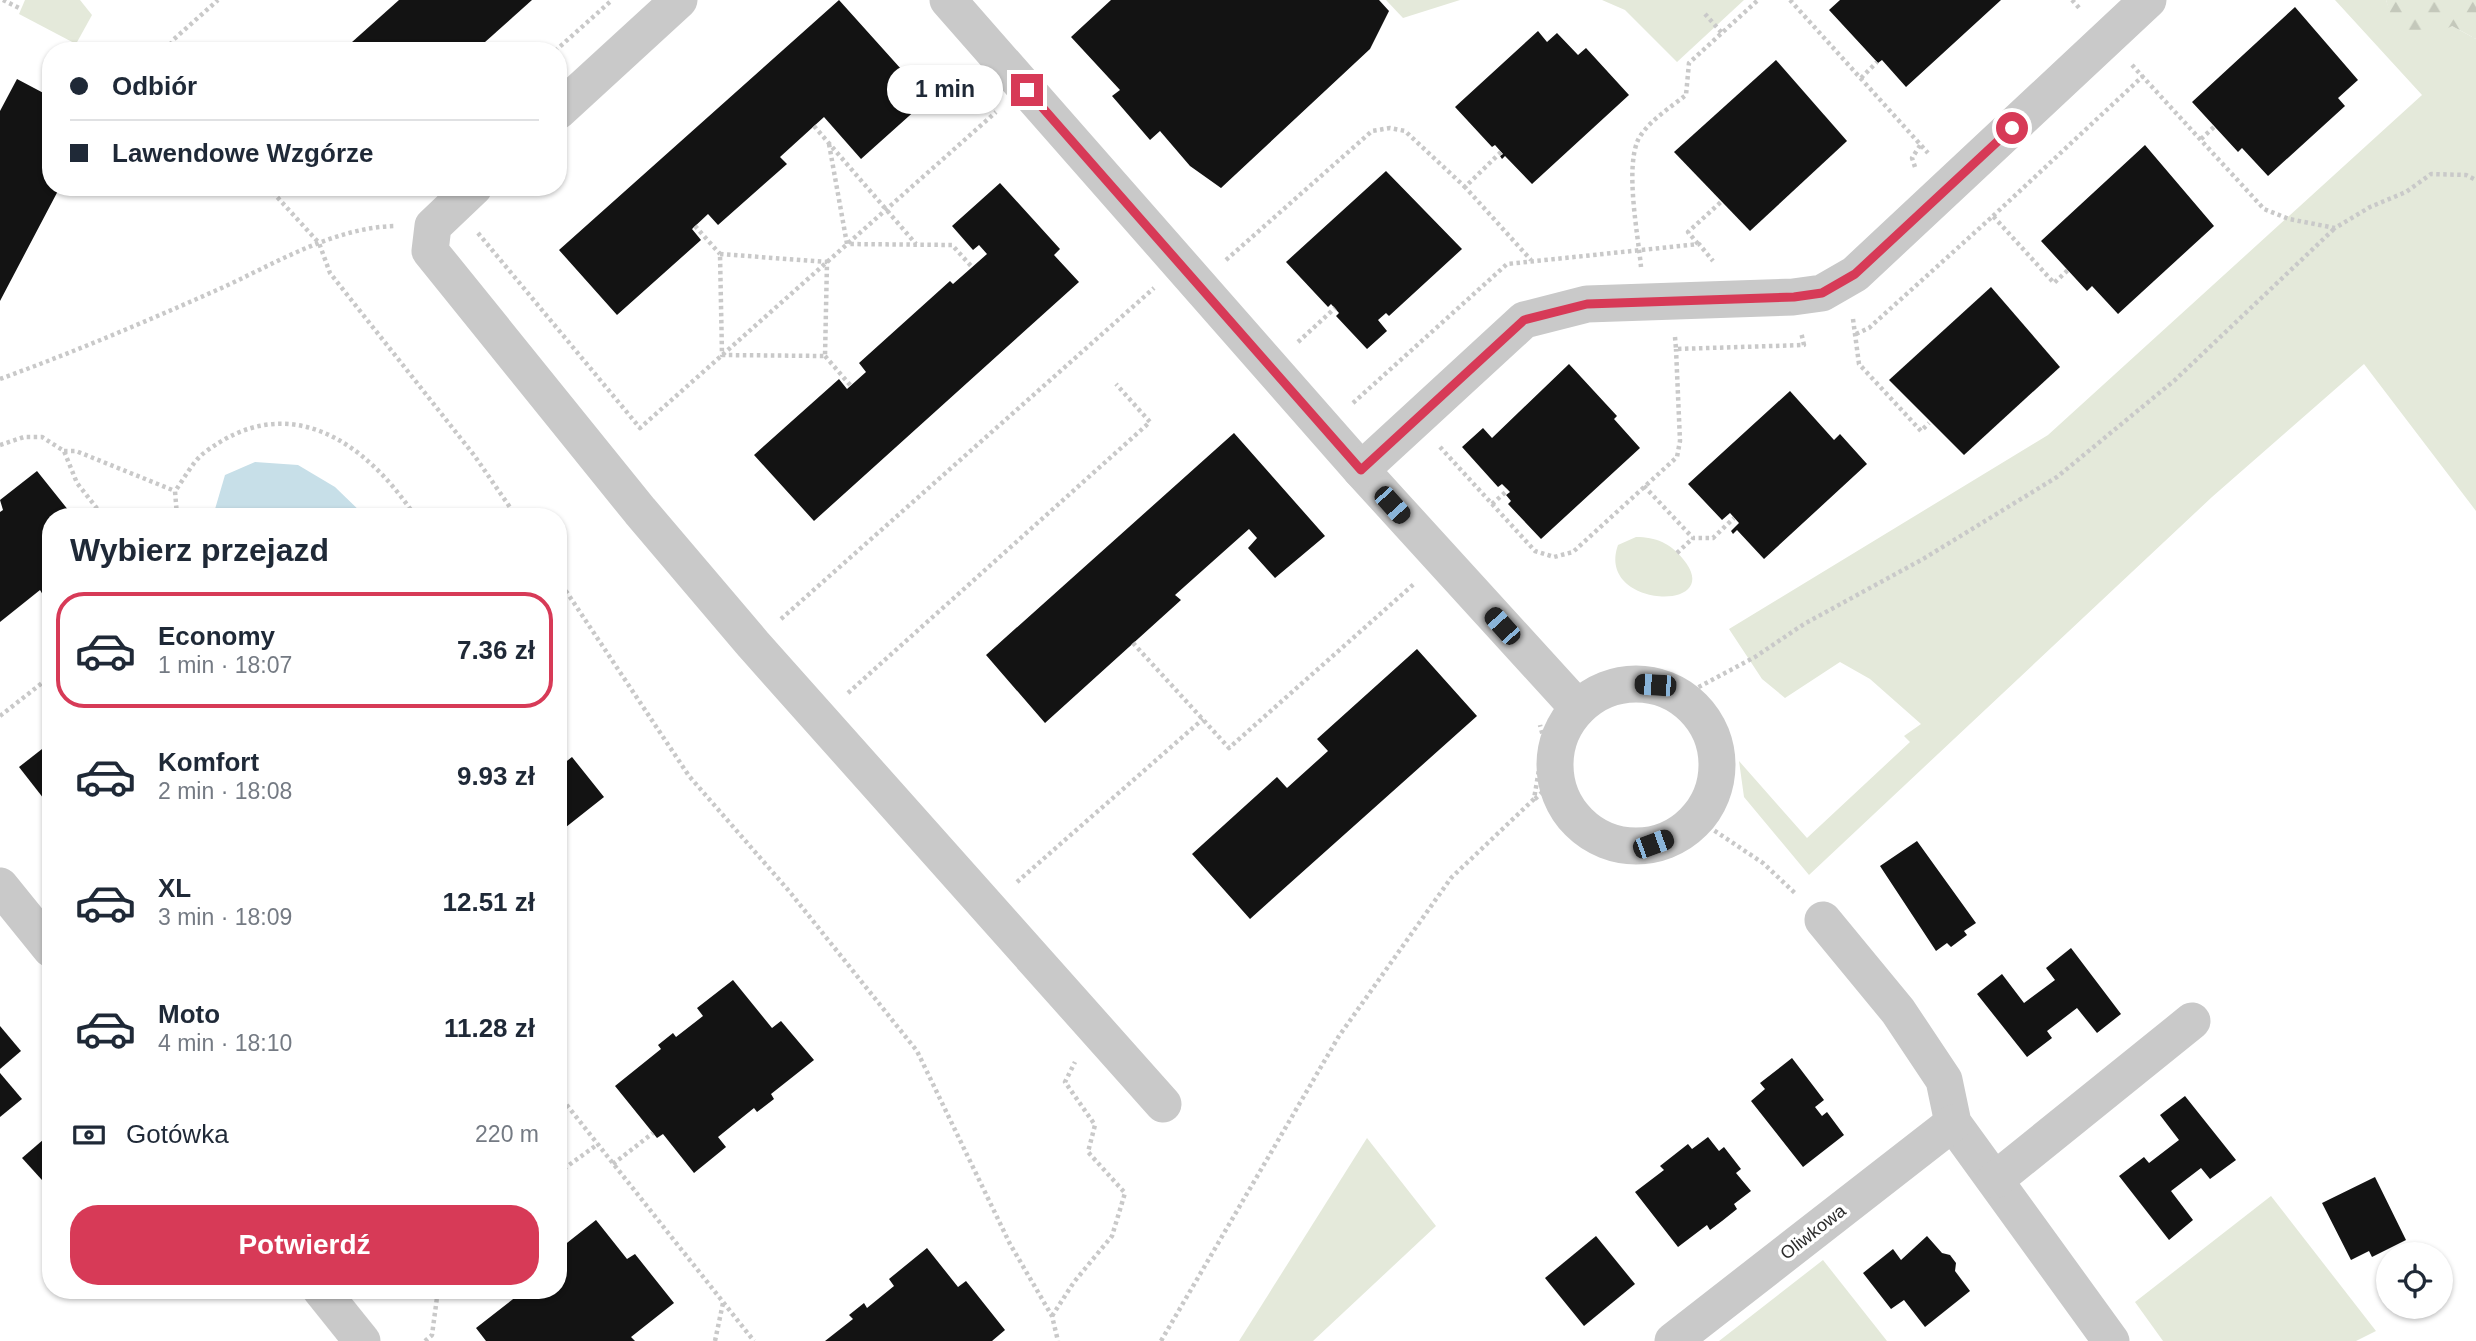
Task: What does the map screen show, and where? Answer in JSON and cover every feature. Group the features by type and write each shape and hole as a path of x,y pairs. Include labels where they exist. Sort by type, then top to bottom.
{"street":[{"path":"567,103 679,0"},
{"path":"948,0 1361,470 1578,708"},
{"path":"1361,470 1524,320 1587,304 1794,297 1822,293 1855,274 1937,181 2108,38 2148,0"},
{"path":"454,206 430,251 640,511 753,644 1163,1104"},
{"path":"1627,683 1655,685 1681,696 1701,716 1714,740 1717,768 1712,796 1697,819 1677,835 1653,844 1627,845 1602,838 1581,824 1565,803 1545,789 1563,729 1578,708 1600,691 1627,683"},
{"path":"0,886 42,938"},
{"path":"1823,920 1898,1011 1944,1080 1953,1123 2111,1341"},
{"path":"1994,1180 2192,1021"},
{"name":"Oliwkowa","path":"1673,1341 1953,1123"},
{"path":"328,1299 362,1341"}],"path":[{"path":"2,0 21,9"},
{"path":"172,42 217,0"},
{"path":"565,42 612,0"},
{"path":"1644,303 1633,164 1639,140 1653,122 1686,95 1689,63 1758,0"},
{"path":"1790,0 1921,144 1937,181"},
{"path":"1706,14 1722,33"},
{"path":"2108,38 2264,209 2289,219 2335,228"},
{"path":"1861,78 1877,62"},
{"path":"1856,334 1869,328 2143,76"},
{"path":"0,379 88,347 319,243 372,226 454,206 640,428 999,109"},
{"path":"814,127 916,245"},
{"path":"2201,139 2214,127"},
{"path":"1222,263 1372,131 1390,128 1405,131 1465,187 1532,260"},
{"path":"829,144 847,244"},
{"path":"1921,144 1912,158 1937,181"},
{"path":"1465,187 1501,152"},
{"path":"1681,696 1755,657 1804,624 1923,559 2057,477 2175,380 2335,228 2370,207 2406,192 2431,174 2466,175 2476,180"},
{"path":"276,196 319,243 330,273 474,455 510,508"},
{"path":"1717,264 1688,232 1723,201"},
{"path":"1993,216 2054,283 2068,270"},
{"path":"695,226 720,254 722,355"},
{"path":"847,244 952,245 972,267"},
{"path":"1639,248 1699,244"},
{"path":"720,254 827,262"},
{"path":"827,262 825,356 851,386"},
{"path":"753,644 1157,285"},
{"path":"1295,345 1335,308"},
{"path":"1851,313 1859,364 1921,431 1929,423"},
{"path":"1676,349 1804,345 1800,325"},
{"path":"1438,446 1535,551 1554,557 1573,552 1676,457 1680,441 1675,335"},
{"path":"722,355 825,356"},
{"path":"819,719 1150,422 1116,384"},
{"path":"176,508 175,491 203,453 246,429 295,422 341,439 374,467 408,508"},
{"path":"0,444 42,437 64,451 76,451 175,491"},
{"path":"64,451 77,483 97,508"},
{"path":"1644,486 1693,538"},
{"path":"1492,504 1508,490"},
{"path":"1677,553 1693,538 1713,538 1734,518"},
{"path":"1133,643 1229,748 1421,578"},
{"path":"567,593 689,776 789,891 918,1051 1010,1244 1052,1317 1059,1341"},
{"path":"0,716 42,683"},
{"path":"1161,1341 1339,1036 1451,878 1545,789 1544,740 1536,714"},
{"path":"987,908 1203,719"},
{"path":"1697,819 1763,863 1823,920"},
{"path":"1052,1317 1074,1282 1112,1236 1125,1193 1088,1152 1095,1125 1065,1082 1093,1027"},
{"path":"567,1105 754,1341"},
{"path":"613,1164 653,1133"},
{"path":"567,1167 598,1144"},
{"path":"425,1341 432,1335 437,1299"},
{"path":"715,1341 723,1303"}],"green space":[{"path":"25,0 80,0 92,15 77,42 72,42 19,14"},
{"path":"1386,0 1460,0 1403,18"},
{"path":"1602,0 1744,0 1677,62 1625,10"},
{"path":"2335,0 2386,0 2391,14 2452,26 2476,39 2476,511 2364,364 2212,497 1809,875 1744,797 1739,761 1807,838 1910,742 1904,736 1921,724 1870,679 1840,662 1785,698 1762,679 1729,629 2048,435 2422,95"},
{"path":"2386,0 2476,0 2476,39 2452,26 2419,43 2390,14"},
{"path":"1636,537 1662,542 1678,553 1692,577 1689,589 1676,595 1659,596 1640,592 1625,582 1616,566 1618,545"},
{"path":"1367,1138 1436,1226 1313,1341 1239,1341"},
{"path":"2271,1196 2376,1331 2356,1341 2163,1341 2135,1302"},
{"path":"1823,1260 1887,1341 1719,1341"}],"water":[{"path":"255,462 298,465 335,487 357,508 215,508 225,475"}],"building":[{"path":"399,0 532,0 485,42 352,42"},
{"path":"839,0 928,99 861,159 824,117 780,157 787,164 718,225 708,214 692,229 701,240 617,315 559,250"},
{"path":"1111,0 1379,0 1389,11 1370,49 1221,188 1190,166 1160,131 1150,140 1112,96 1120,90 1071,37"},
{"path":"1840,0 2001,0 1906,87 1882,60 1878,63 1829,10"},
{"path":"2295,7 2358,80 2338,98 2345,106 2268,176 2242,148 2238,152 2192,102"},
{"path":"1538,31 1547,42 1557,33 1578,55 1586,48 1629,95 1532,184 1505,156 1502,159 1500,156 1503,154 1495,145 1492,147 1455,107"},
{"path":"1776,60 1847,141 1750,231 1674,152"},
{"path":"17,79 42,92 42,196 55,196 0,301 0,111"},
{"path":"2145,145 2214,226 2118,314 2092,286 2087,291 2041,241"},
{"path":"1386,171 1462,249 1389,316 1386,313 1378,320 1387,331 1367,349 1336,316 1339,313 1331,304 1328,307 1286,262"},
{"path":"1000,183 1060,249 1054,255 1079,282 814,521 754,455 839,379 847,389 866,372 859,363 950,281 953,284 987,254 979,245 973,250 952,226"},
{"path":"1991,287 2060,367 1964,455 1889,380"},
{"path":"1569,364 1617,416 1614,419 1640,448 1541,539 1508,504 1511,501 1506,495 1510,492 1502,484 1498,487 1462,447 1483,428 1492,438"},
{"path":"1790,391 1834,440 1840,434 1867,464 1764,559 1737,530 1733,534 1731,531 1739,523 1730,513 1722,520 1688,484"},
{"path":"1234,433 1325,536 1275,578 1248,548 1257,538 1249,529 1175,595 1181,600 1045,723 986,655"},
{"path":"37,471 67,508 42,508 42,593 40,590 0,622 0,512 3,510 0,500"},
{"path":"1417,649 1477,716 1250,919 1192,854 1277,777 1287,788 1328,751 1317,739"},
{"path":"42,749 42,796 19,767"},
{"path":"572,757 604,797 567,826 567,761"},
{"path":"1917,841 1976,923 1964,931 1967,935 1951,947 1947,943 1936,951 1880,866"},
{"path":"2071,948 2121,1014 2097,1033 2077,1008 2047,1031 2052,1038 2027,1057 1977,994 2002,974 2024,1003 2055,980 2046,968"},
{"path":"733,980 772,1028 781,1021 814,1060 771,1094 774,1099 757,1112 754,1108 718,1137 726,1147 694,1173 663,1134 657,1138 615,1086 661,1049 658,1045 673,1033 676,1037 703,1016 697,1008"},
{"path":"0,1026 21,1051 0,1069"},
{"path":"1792,1058 1824,1100 1815,1107 1822,1116 1827,1112 1844,1135 1803,1167 1751,1101 1765,1089 1760,1083"},
{"path":"0,1073 22,1099 0,1117"},
{"path":"2185,1096 2236,1160 2210,1179 2201,1168 2171,1191 2193,1220 2169,1240 2119,1176 2144,1157 2149,1163 2179,1140 2160,1115"},
{"path":"1708,1137 1719,1151 1724,1147 1741,1169 1736,1173 1751,1191 1734,1204 1737,1209 1722,1221 1710,1230 1707,1225 1678,1247 1635,1192 1664,1170 1660,1166 1688,1144 1692,1149"},
{"path":"42,1141 42,1180 22,1158"},
{"path":"2375,1177 2406,1240 2376,1242 2376,1255 2372,1257 2369,1251 2351,1260 2322,1203"},
{"path":"596,1220 627,1259 635,1254 674,1303 631,1337 635,1341 486,1341 476,1328 513,1299 567,1299 567,1243"},
{"path":"1596,1236 1635,1284 1584,1326 1545,1278"},
{"path":"1927,1236 1942,1253 1950,1255 1956,1263 1955,1271 1970,1291 1925,1327 1904,1300 1891,1309 1863,1273 1893,1249 1901,1260"},
{"path":"927,1248 958,1287 966,1281 1005,1330 992,1341 825,1341 853,1319 849,1315 864,1303 867,1308 894,1286 889,1279"}],"route":[{"path":"1027,90 1361,470 1524,320 1587,304 1794,297 1822,293 1839,286 1894,239 2012,128"}]}
